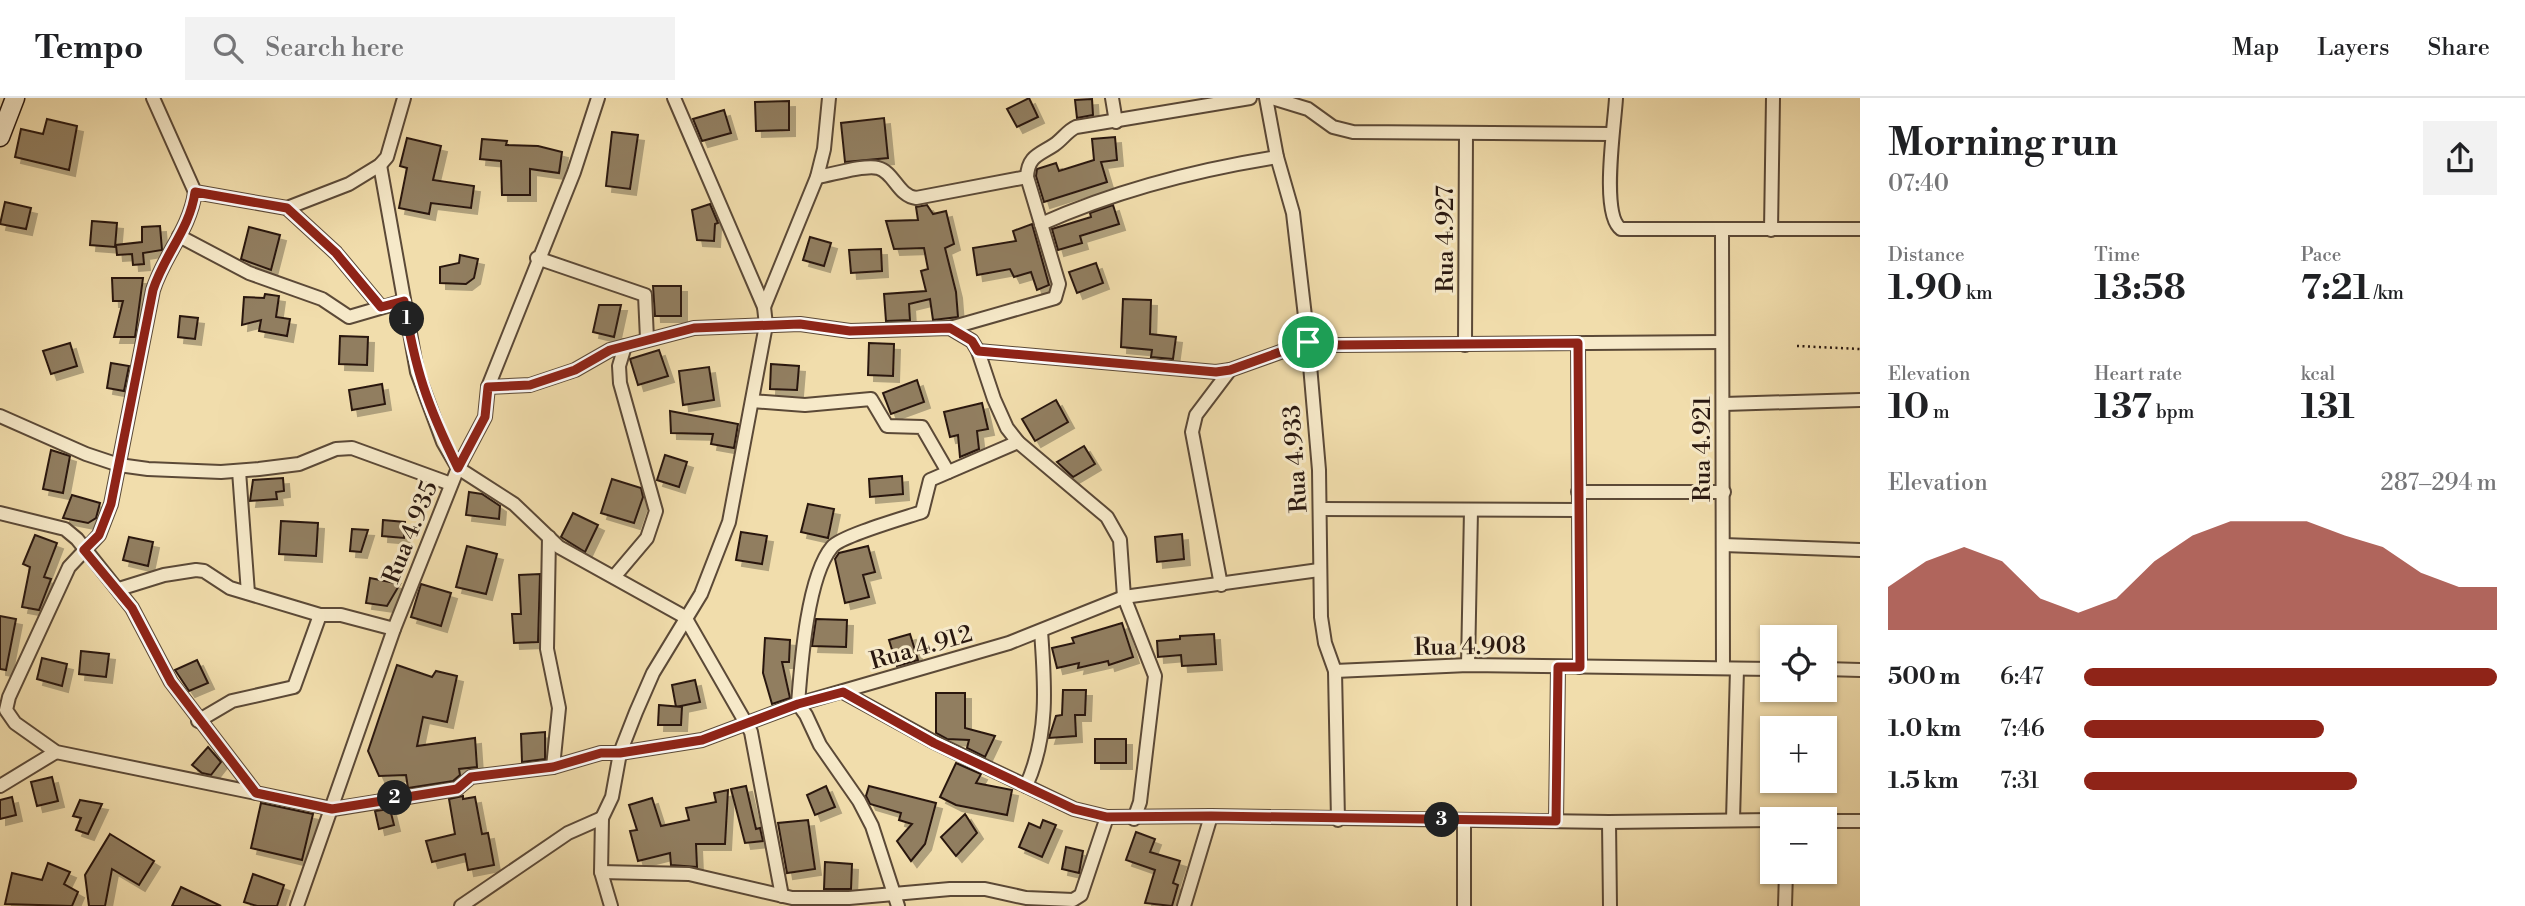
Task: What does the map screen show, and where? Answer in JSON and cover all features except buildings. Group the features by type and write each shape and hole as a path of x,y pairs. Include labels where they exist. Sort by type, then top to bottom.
{"main road":[{"path":"0,137 4,116 15,98"}],"street":[{"path":"153,98 195,192 193,211 160,266 153,290 111,504 99,535 69,566 58,586 6,705 8,715 56,752 332,809"},
{"path":"195,192 287,208 349,184 380,166 387,157 404,98"},
{"name":"Rua 4.935","path":"297,906 394,629 451,484 485,417 488,387 537,258 574,172 598,98"},
{"path":"611,906 601,872 601,818 612,797 620,753 653,673 701,594 729,522 766,325 764,307 674,98"},
{"path":"764,307 817,177 824,149 830,98"},
{"path":"1112,98 1116,122"},
{"path":"488,387 530,385 551,379 625,346 694,328 813,324 850,331 950,328 1055,298 1059,284 1027,177 1027,165 1034,156 1054,145 1076,127 1116,122 1187,106 1250,98"},
{"name":"Rua 4.933","path":"1266,98 1277,157 1293,213 1308,342 1320,509 1319,570 1325,643 1335,671 1338,820"},
{"path":"1272,98 1308,109 1333,127 1353,132 1611,134"},
{"path":"1616,98 1611,134 1612,217 1620,229 1860,229"},
{"path":"1771,230 1773,98"},
{"name":"Rua 4.927","path":"1465,345 1466,133"},
{"path":"1041,224 1148,183 1212,167 1277,157"},
{"path":"380,166 416,372 428,407 458,468 514,504 559,547 685,617 751,732 782,896"},
{"path":"817,177 875,167 881,169 908,196 916,198 1027,177"},
{"path":"287,208 336,253 381,307"},
{"name":"Rua 4.921","path":"1722,231 1723,668"},
{"path":"179,236 249,274 322,299 349,317 404,301"},
{"path":"537,258 645,295 647,340"},
{"path":"950,328 972,341 978,351 994,399 1007,428 1018,442 1107,517 1120,540 1124,597 1155,676 1140,802 1134,819"},
{"path":"978,351 1171,369 1230,370 1308,342 1338,345 1721,342"},
{"path":"1578,343 1580,667"},
{"path":"614,577 647,538 656,510 620,383 619,366 625,346"},
{"path":"1221,585 1192,432 1196,415 1230,370"},
{"path":"752,401 805,405 871,399 887,426 922,427 948,472"},
{"path":"1724,404 1860,401"},
{"path":"0,416 119,465 148,469 239,471 299,464 337,449 352,448 451,484"},
{"path":"896,900 880,846 859,801 820,746 798,704 803,644 814,588 831,547 843,539 922,512 930,480 1018,442"},
{"path":"239,471 246,532 247,593"},
{"path":"1578,492 1724,492"},
{"path":"1320,509 1579,510"},
{"path":"1468,664 1471,510"},
{"path":"0,513 65,529 119,589 171,682 198,721 256,793"},
{"path":"549,537 546,635 559,708 553,767"},
{"path":"1723,544 1860,550"},
{"name":"Rua 4.912","path":"332,809 457,789 471,777 553,767 601,753 620,753 702,740 798,704 1009,643 1124,597 1319,570"},
{"path":"119,589 164,575 204,571 230,589 320,615 341,615 394,629"},
{"path":"198,721 232,701 293,687 320,615"},
{"path":"1026,786 1035,766 1043,719 1045,697 1041,631"},
{"name":"Rua 4.908","path":"1335,671 1468,664 1760,669"},
{"path":"1556,821 1558,667"},
{"path":"1733,820 1737,668"},
{"path":"1837,669 1860,670"},
{"path":"843,692 934,743 1074,809 1107,817 1609,822 1760,820"},
{"path":"0,786 56,752"},
{"path":"1184,906 1211,816"},
{"path":"601,872 689,874 782,896 896,900 985,889 1026,898 1078,899 1082,895 1107,817"},
{"path":"461,906 568,833 601,818"},
{"path":"1464,820 1464,906"},
{"path":"1837,821 1860,821"},
{"path":"1609,822 1610,906"},
{"path":"1785,906 1786,884"}],"path":[{"path":"1797,346 1860,349"}],"route":[{"path":"195,192 287,208 336,253 381,307 404,301 416,372 443,442 458,468 485,417 488,387 508,388 551,379 575,370 610,350 665,333 694,328 800,324 850,331 875,331 930,326 950,328 972,341 978,351 1216,372 1230,370 1308,342 1338,345 1578,343 1580,667 1558,667 1556,821 1107,817 1074,809 934,743 843,692 798,704 702,740 620,753 601,753 553,767 471,777 457,789 332,809 256,793 198,721 171,682 119,589 84,550 99,535 111,504 147,332 153,290 160,266 193,211 195,192"}]}
